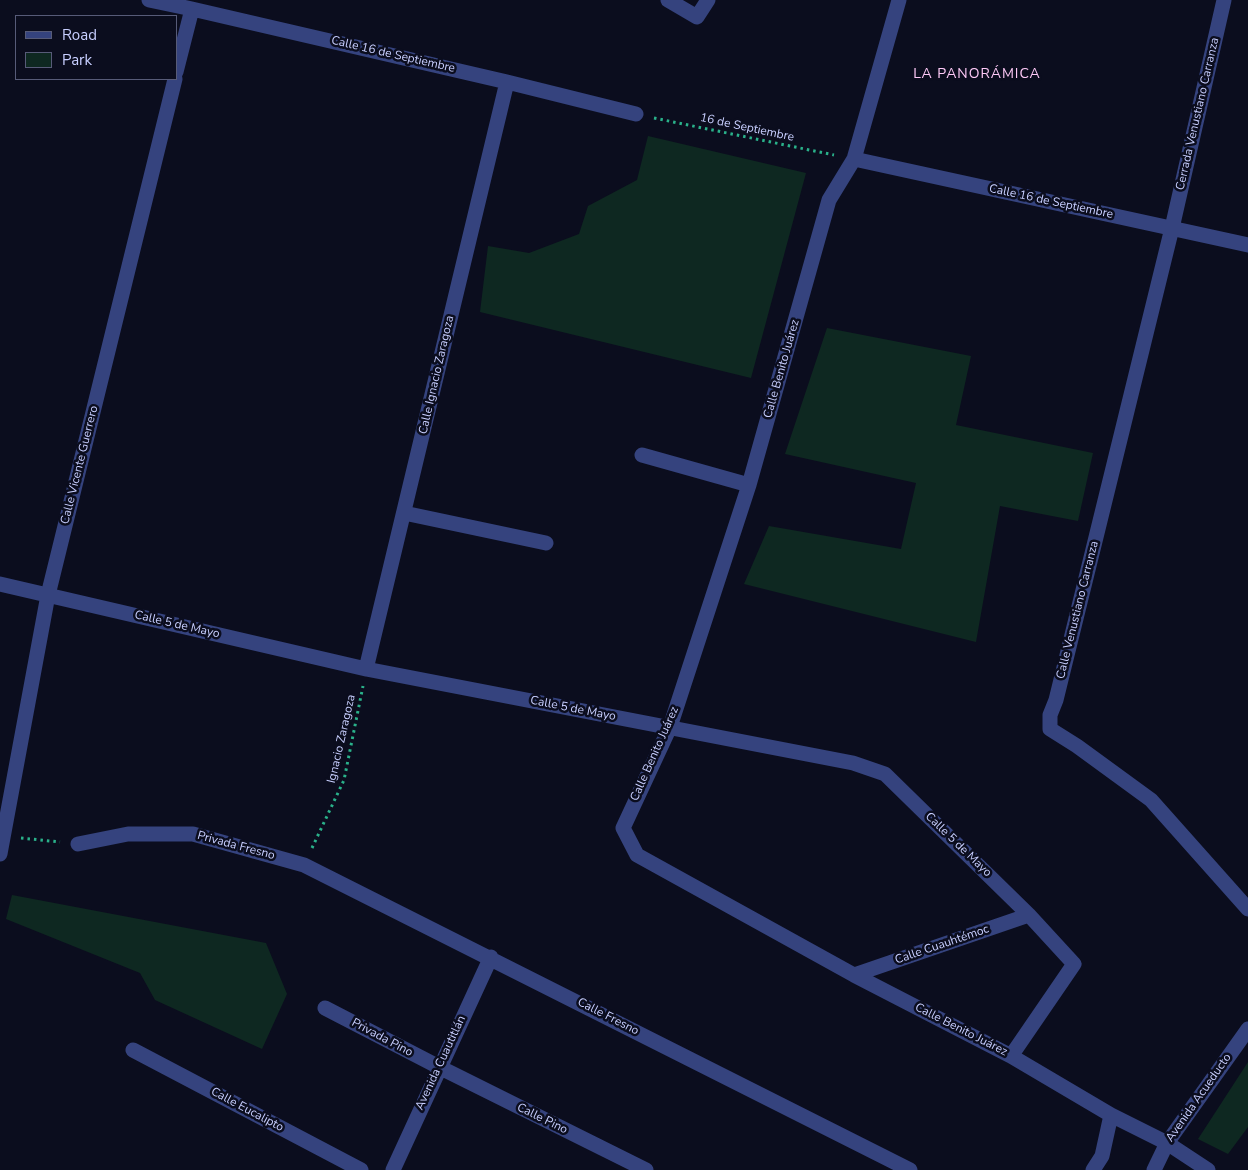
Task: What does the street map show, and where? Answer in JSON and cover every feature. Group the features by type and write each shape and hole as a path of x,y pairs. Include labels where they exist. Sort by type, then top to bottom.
{"street":[{"name":"Calle 16 de Septiembre","path":"149,0 192,8 636,114"},
{"path":"668,0 697,17 708,0"},
{"name":"Calle Benito Juárez","path":"898,0 854,159 829,200 749,486 670,727 623,828 637,855 854,976 1011,1056 1111,1115 1167,1143 1208,1170"},
{"name":"Cerrada Venustiano Carranza","path":"1172,228 1224,0"},
{"path":"178,64 192,8"},
{"name":"Calle Vicente Guerrero","path":"0,854 48,595 174,80"},
{"name":"Calle Ignacio Zaragoza","path":"366,669 507,82"},
{"name":"Calle 16 de Septiembre","path":"854,159 1248,245"},
{"name":"Calle Venustiano Carranza","path":"1172,228 1056,700 1050,715 1050,729 1077,746 1151,800 1248,909"},
{"path":"642,455 749,486"},
{"path":"404,513 546,543"},
{"name":"Calle 5 de Mayo","path":"0,584 366,669 853,762 886,774 1029,915 1074,964 1011,1056"},
{"name":"Privada Fresno","path":"78,844 128,834 193,834 304,865"},
{"name":"Calle Fresno","path":"304,865 491,957 910,1170"},
{"name":"Calle Cuauhtémoc","path":"854,976 1029,915"},
{"name":"Avenida Cuautitlán","path":"393,1170 491,957"},
{"name":"Privada Pino","path":"325,1008 439,1068"},
{"name":"Avenida Acueducto","path":"1154,1170 1167,1143 1248,1029"},
{"name":"Calle Eucalipto","path":"133,1050 360,1170"},
{"name":"Calle Pino","path":"439,1068 646,1170"},
{"path":"1093,1170 1102,1156 1111,1115"}],"path":[{"name":"16 de Septiembre","path":"636,114 854,159"},
{"name":"Ignacio Zaragoza","path":"304,865 344,780 366,669"},
{"path":"4,836 78,844"}],"green space":[{"path":"648,136 806,173 751,378 480,312 488,246 529,253 579,234 588,206 637,180"},
{"path":"827,328 971,356 956,425 1093,453 1078,521 1000,506 976,642 744,584 769,526 901,549 916,483 785,454"},
{"path":"12,895 266,943 287,994 262,1049 155,1000 140,973 6,919"},
{"path":"1248,1062 1248,1127 1228,1154 1198,1139"}],"district":[{"name":"LA PANORÁMICA","path":"977,75"}]}
